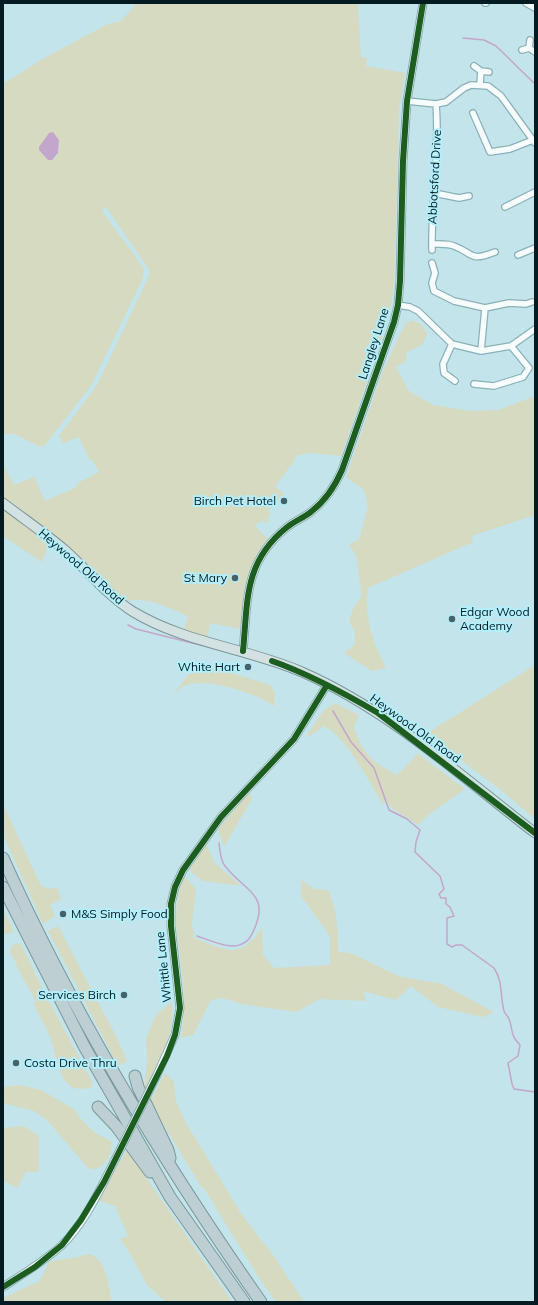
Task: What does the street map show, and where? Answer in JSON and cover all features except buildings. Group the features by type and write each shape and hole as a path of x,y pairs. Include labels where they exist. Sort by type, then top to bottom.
{"highway":[{"path":"3,858 19,893 97,1043 172,1171 261,1302"},
{"path":"3,887 84,1046 170,1197"},
{"path":"135,1076 138,1087 168,1150 172,1171"},
{"path":"98,1107 116,1126 135,1153 170,1197 244,1302"}],"main road":[{"name":"Heywood Old Road","path":"3,503 65,551 108,592 133,611 154,622 210,644 243,651 289,667 327,685 378,713 535,833"}],"street":[{"name":"Langley Lane","path":"243,651 248,590 254,570 264,552 285,529 313,511 334,486 344,465 394,322 398,305 403,161 407,101 423,3"},
{"path":"526,3 535,8"},
{"path":"529,48 530,40"},
{"path":"522,50 529,48 535,52"},
{"path":"474,66 481,71 488,72"},
{"path":"480,84 481,71"},
{"path":"407,101 436,104 446,102 464,88 480,84 488,86 501,96 534,142 510,149 490,152 473,113"},
{"name":"Abbotsford Drive","path":"432,250 438,131 436,104"},
{"path":"505,207 535,192"},
{"path":"434,193 459,198 469,196"},
{"path":"432,244 453,245 474,258 480,258 495,252"},
{"path":"518,255 535,248"},
{"path":"432,263 435,274 432,283 434,291 454,301 485,308 509,303 526,304 532,302"},
{"path":"398,305 410,307 418,311 452,344 481,351 511,346 535,329"},
{"path":"481,351 485,308"},
{"path":"452,344 443,364 444,373 455,381"},
{"path":"474,384 494,386 523,377 529,368 511,346"},
{"name":"Whittle Lane","path":"3,1287 35,1267 62,1245 81,1220 115,1160 175,1035 180,1008 171,926 171,904 175,887 183,870 221,817 294,739 327,685"}],"green space":[{"path":"137,3 358,3 361,57 367,58 366,66 405,73 399,111 394,283 390,312 381,342 341,456 311,453 298,455 275,487 284,493 268,511 271,513 267,518 270,520 266,523 263,520 255,526 269,540 261,550 246,582 242,604 241,629 210,623 207,639 184,629 188,616 150,601 126,601 108,587 67,547 3,497 3,464 14,485 34,477 45,501 75,488 78,483 99,472 93,461 89,459 79,437 63,443 59,436 97,385 150,271 106,207 102,211 143,267 144,271 142,280 91,386 44,446 41,447 14,434 3,434 3,84 46,57 108,24 121,21","holes":["56,135 60,146 56,158 48,160 39,150 39,147"]},
{"path":"411,320 421,324 427,334 422,345 407,352 405,362 396,367 409,391 433,405 470,411 499,410 535,396 535,515 472,536 473,542 368,588 367,609 371,629 377,649 386,668 372,671 344,653 354,645 355,633 349,620 354,607 362,596 356,555 349,544 359,540 368,506 364,490 346,477 383,371 405,324"},
{"path":"3,507 49,543 42,562 3,536"},
{"path":"535,665 535,819 501,790 426,734"},
{"path":"212,667 270,685 275,693 274,706 256,696 244,692 205,683 193,683 184,686 170,699 189,674"},
{"path":"335,703 359,715 354,727 357,737 369,756 381,766 397,775 418,754 465,789 427,816 418,825 394,809 388,803 382,803 349,749 332,731 324,726 307,738 308,734 324,710"},
{"path":"249,792 252,799 224,847 218,829"},
{"path":"3,804 41,886 50,889 57,887 61,899 50,905 55,916 43,924 3,834"},
{"path":"207,844 213,861 241,886 203,881 189,870"},
{"path":"184,876 196,889 192,923 194,938 224,949 239,949 254,938 262,928 263,955 274,968 330,965 330,936 301,896 301,880 314,889 328,890 336,919 338,951 353,954 398,976 442,984 494,1012 483,1017 438,1007 411,986 396,1000 363,991 366,1001 319,999 297,1012 241,1004 223,998 211,1000 193,1035 181,1038 184,997 176,916 177,903"},
{"path":"3,908 13,930 12,933 5,934 3,932"},
{"path":"58,926 116,1036 127,1061 118,1066 48,931"},
{"path":"17,943 21,944 45,994 93,1083 91,1087 81,1089 73,1087 67,1083 62,1076 50,1038 33,1003 36,1002 10,953 12,946"},
{"path":"171,1002 172,1014 169,1037 144,1091 147,1062 146,1038 156,1015"},
{"path":"165,1073 174,1082 176,1101 186,1123 242,1215 273,1255 304,1302 276,1302 248,1261 205,1190 200,1185 150,1102"},
{"path":"20,1085 41,1090 74,1109 79,1117 95,1133 111,1141 110,1155 105,1162 94,1170 87,1167 47,1120 34,1111 3,1103 4,1087"},
{"path":"24,1126 39,1136 39,1172 26,1172 17,1188 3,1180 3,1128"},
{"path":"127,1150 232,1302 166,1302 147,1285 128,1250 120,1239 128,1236 115,1206 97,1200"},
{"path":"89,1254 100,1261 103,1267 108,1281 112,1302 3,1302 3,1298 40,1281 49,1262"}],"shaded area":[{"path":"53,132 59,140 58,153 52,160 48,160 39,150 39,147 49,133"}],"waterway":[{"path":"463,38 484,40 496,46 535,84"},
{"path":"128,625 136,629 216,649"},
{"path":"333,711 351,742 374,768 389,810 407,819 420,830 416,842 415,852 440,876 444,889 439,894 441,898 446,898 446,904 450,907 454,916 447,918 447,944 452,947 462,945 494,968 497,973 504,1011 509,1019 513,1035 520,1045 518,1056 508,1063 512,1084 514,1089 535,1092"},
{"path":"197,936 219,944 235,946 247,941 252,934 257,921 259,910 258,902 254,895 223,864 220,855 219,843"}],"cycle path":[{"path":"243,651 247,600 255,569 262,555 272,541 289,526 317,507 330,492 336,482 342,470 394,322 398,305 400,281 403,161 407,101 423,3"},
{"path":"272,661 326,684 378,713 535,833"},
{"path":"3,1287 35,1267 62,1245 81,1220 104,1182 167,1056 175,1035 180,1008 171,926 171,904 175,887 183,870 221,817 294,739 327,685"}],"place":[{"name":"Birch Pet Hotel","path":"284,501"},
{"name":"St Mary","path":"235,578"},
{"name":"Edgar Wood Academy","path":"452,619"},
{"name":"White Hart","path":"248,667"},
{"name":"M&S Simply Food","path":"63,914"},
{"name":"Services Birch","path":"124,995"},
{"name":"Costa Drive Thru","path":"16,1063"}]}
